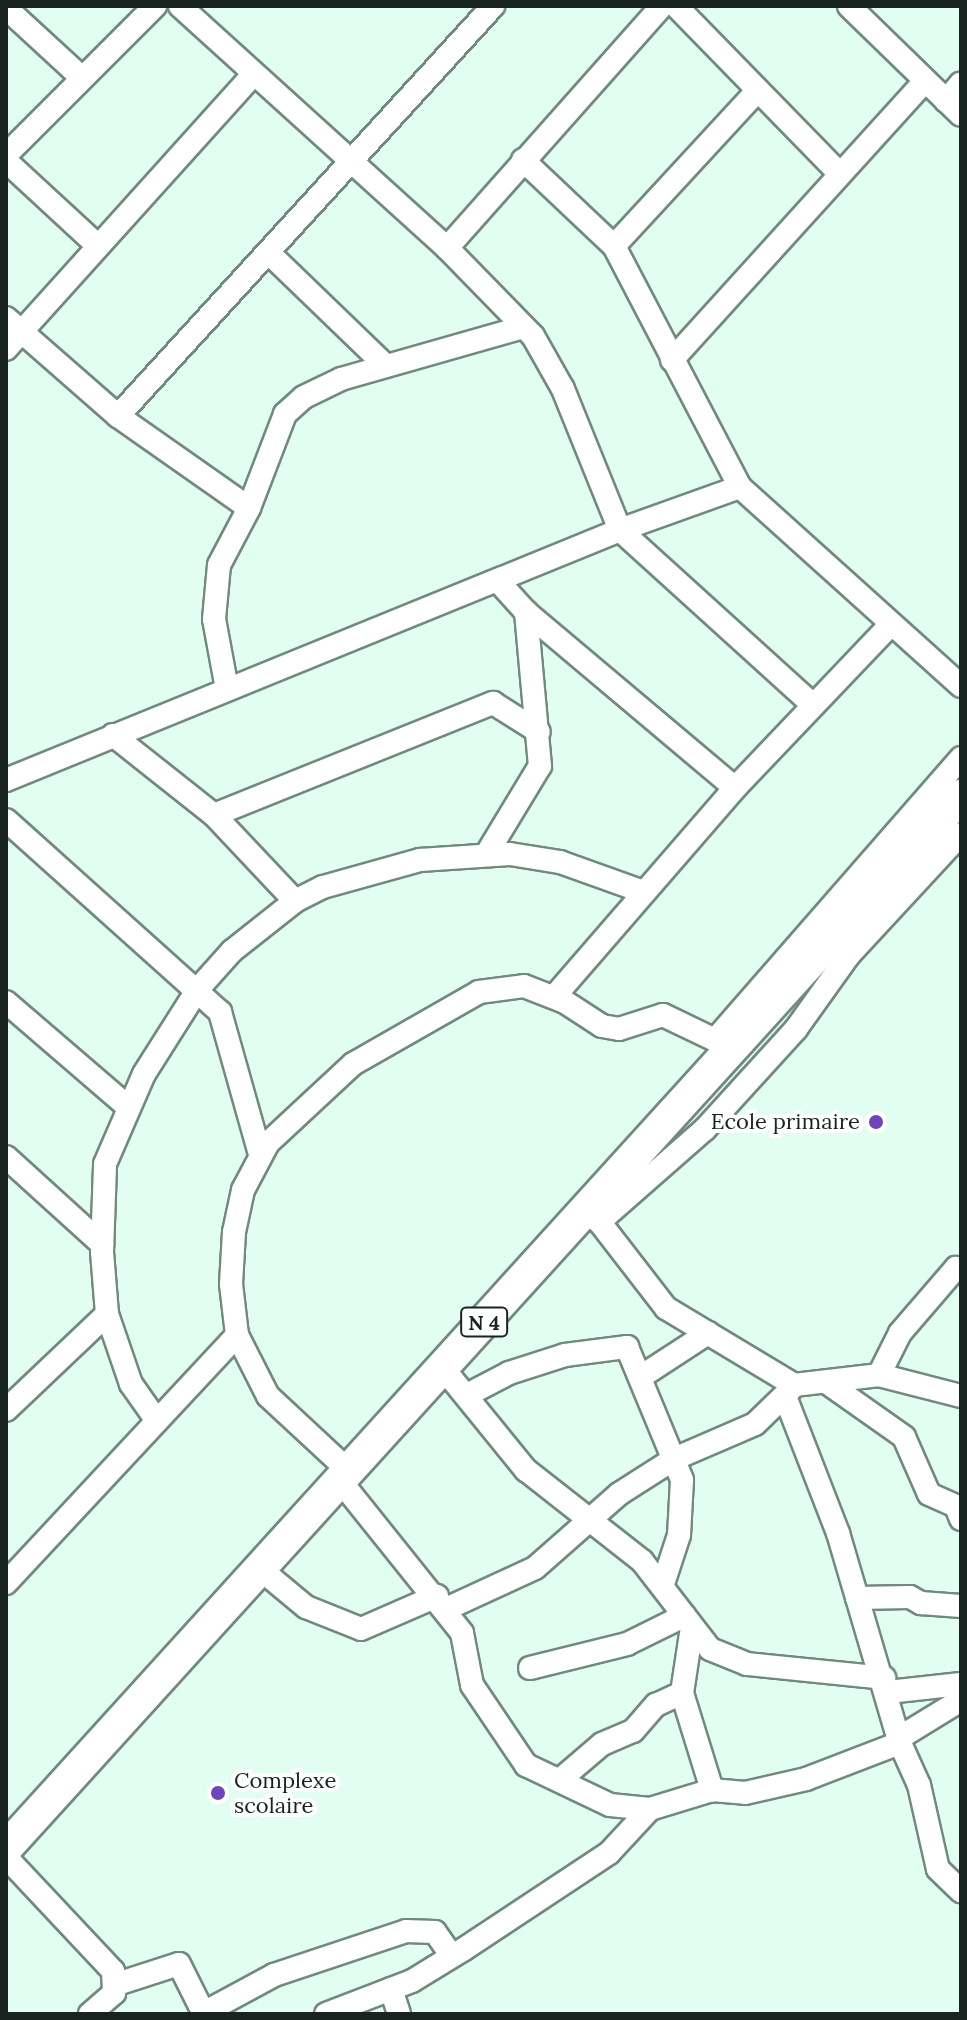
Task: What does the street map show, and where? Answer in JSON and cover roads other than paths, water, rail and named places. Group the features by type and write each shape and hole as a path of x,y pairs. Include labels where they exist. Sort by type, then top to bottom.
{"highway":[{"name":"N 4","path":"6,1848 443,1368 593,1214 961,796"}],"street":[{"path":"97,245 6,158 81,77 155,6"},
{"path":"180,6 447,248 523,327 563,389 620,530 812,704"},
{"path":"118,416 271,255 349,161 493,6"},
{"path":"447,248 662,6"},
{"path":"676,6 839,173"},
{"path":"849,6 954,108 961,83"},
{"path":"6,8 81,77"},
{"path":"249,508 118,416 11,333 97,245 253,75"},
{"path":"672,360 924,82"},
{"path":"614,246 758,90"},
{"path":"523,160 614,246 740,487 961,686"},
{"path":"271,255 384,364"},
{"path":"227,689 214,619 219,565 249,508 285,414 304,397 341,379 384,364 523,327"},
{"path":"6,780 620,530 740,487"},
{"path":"498,581 526,612 735,788"},
{"path":"486,855 540,766 526,612"},
{"path":"554,997 735,788 891,624"},
{"path":"214,815 493,703 539,732"},
{"path":"113,735 214,815 295,901"},
{"path":"961,758 715,1040 663,1015 619,1029 602,1026 554,997 524,986 474,994 353,1064 281,1128 260,1154 243,1190 234,1232 231,1284 237,1335 268,1396 346,1478 441,1602 464,1637 472,1685 512,1746 532,1770 561,1779 610,1805 650,1809 712,1790 745,1793 806,1779 900,1740 961,1700"},
{"path":"6,820 198,989 226,1022 260,1154"},
{"path":"961,834 848,956 796,1029 705,1129 593,1214 638,1267 660,1303 790,1392 886,1685 900,1740 919,1785 938,1869 961,1891"},
{"path":"155,1418 131,1384 107,1314 102,1244 105,1164 127,1106 198,989 249,935 295,901 388,866 486,855 560,862 644,892"},
{"path":"6,1002 127,1106"},
{"path":"6,1157 102,1244"},
{"path":"879,1375 900,1333 956,1268 961,1270"},
{"path":"6,1410 107,1314"},
{"path":"642,1376 708,1333"},
{"path":"6,1583 155,1418 237,1335"},
{"path":"467,1395 509,1373 617,1345 627,1347 642,1376 674,1459 683,1496 679,1535 663,1584"},
{"path":"443,1368 526,1470 623,1543 663,1584 710,1649 747,1664 886,1685 961,1684"},
{"path":"259,1568 306,1607 361,1629 535,1568 590,1520 674,1459 755,1424 790,1392 879,1375 961,1396"},
{"path":"829,1384 904,1437 929,1494 956,1506 961,1519"},
{"path":"857,1598 910,1597 921,1603 961,1606"},
{"path":"530,1668 627,1644 688,1621"},
{"path":"688,1621 682,1693 712,1790"},
{"path":"561,1779 602,1744 642,1725 656,1705 682,1693"},
{"path":"326,2014 391,1989 452,1956 601,1859 650,1809"},
{"path":"6,1857 113,1971 117,1984"},
{"path":"90,2014 117,1984 179,1964 203,2014 274,1975 406,1931 435,1932 452,1956"},
{"path":"391,1989 399,2014"}],"place":[{"name":"Ecole primaire","path":"876,1122"},
{"name":"Complexe scolaire","path":"218,1793"}]}
